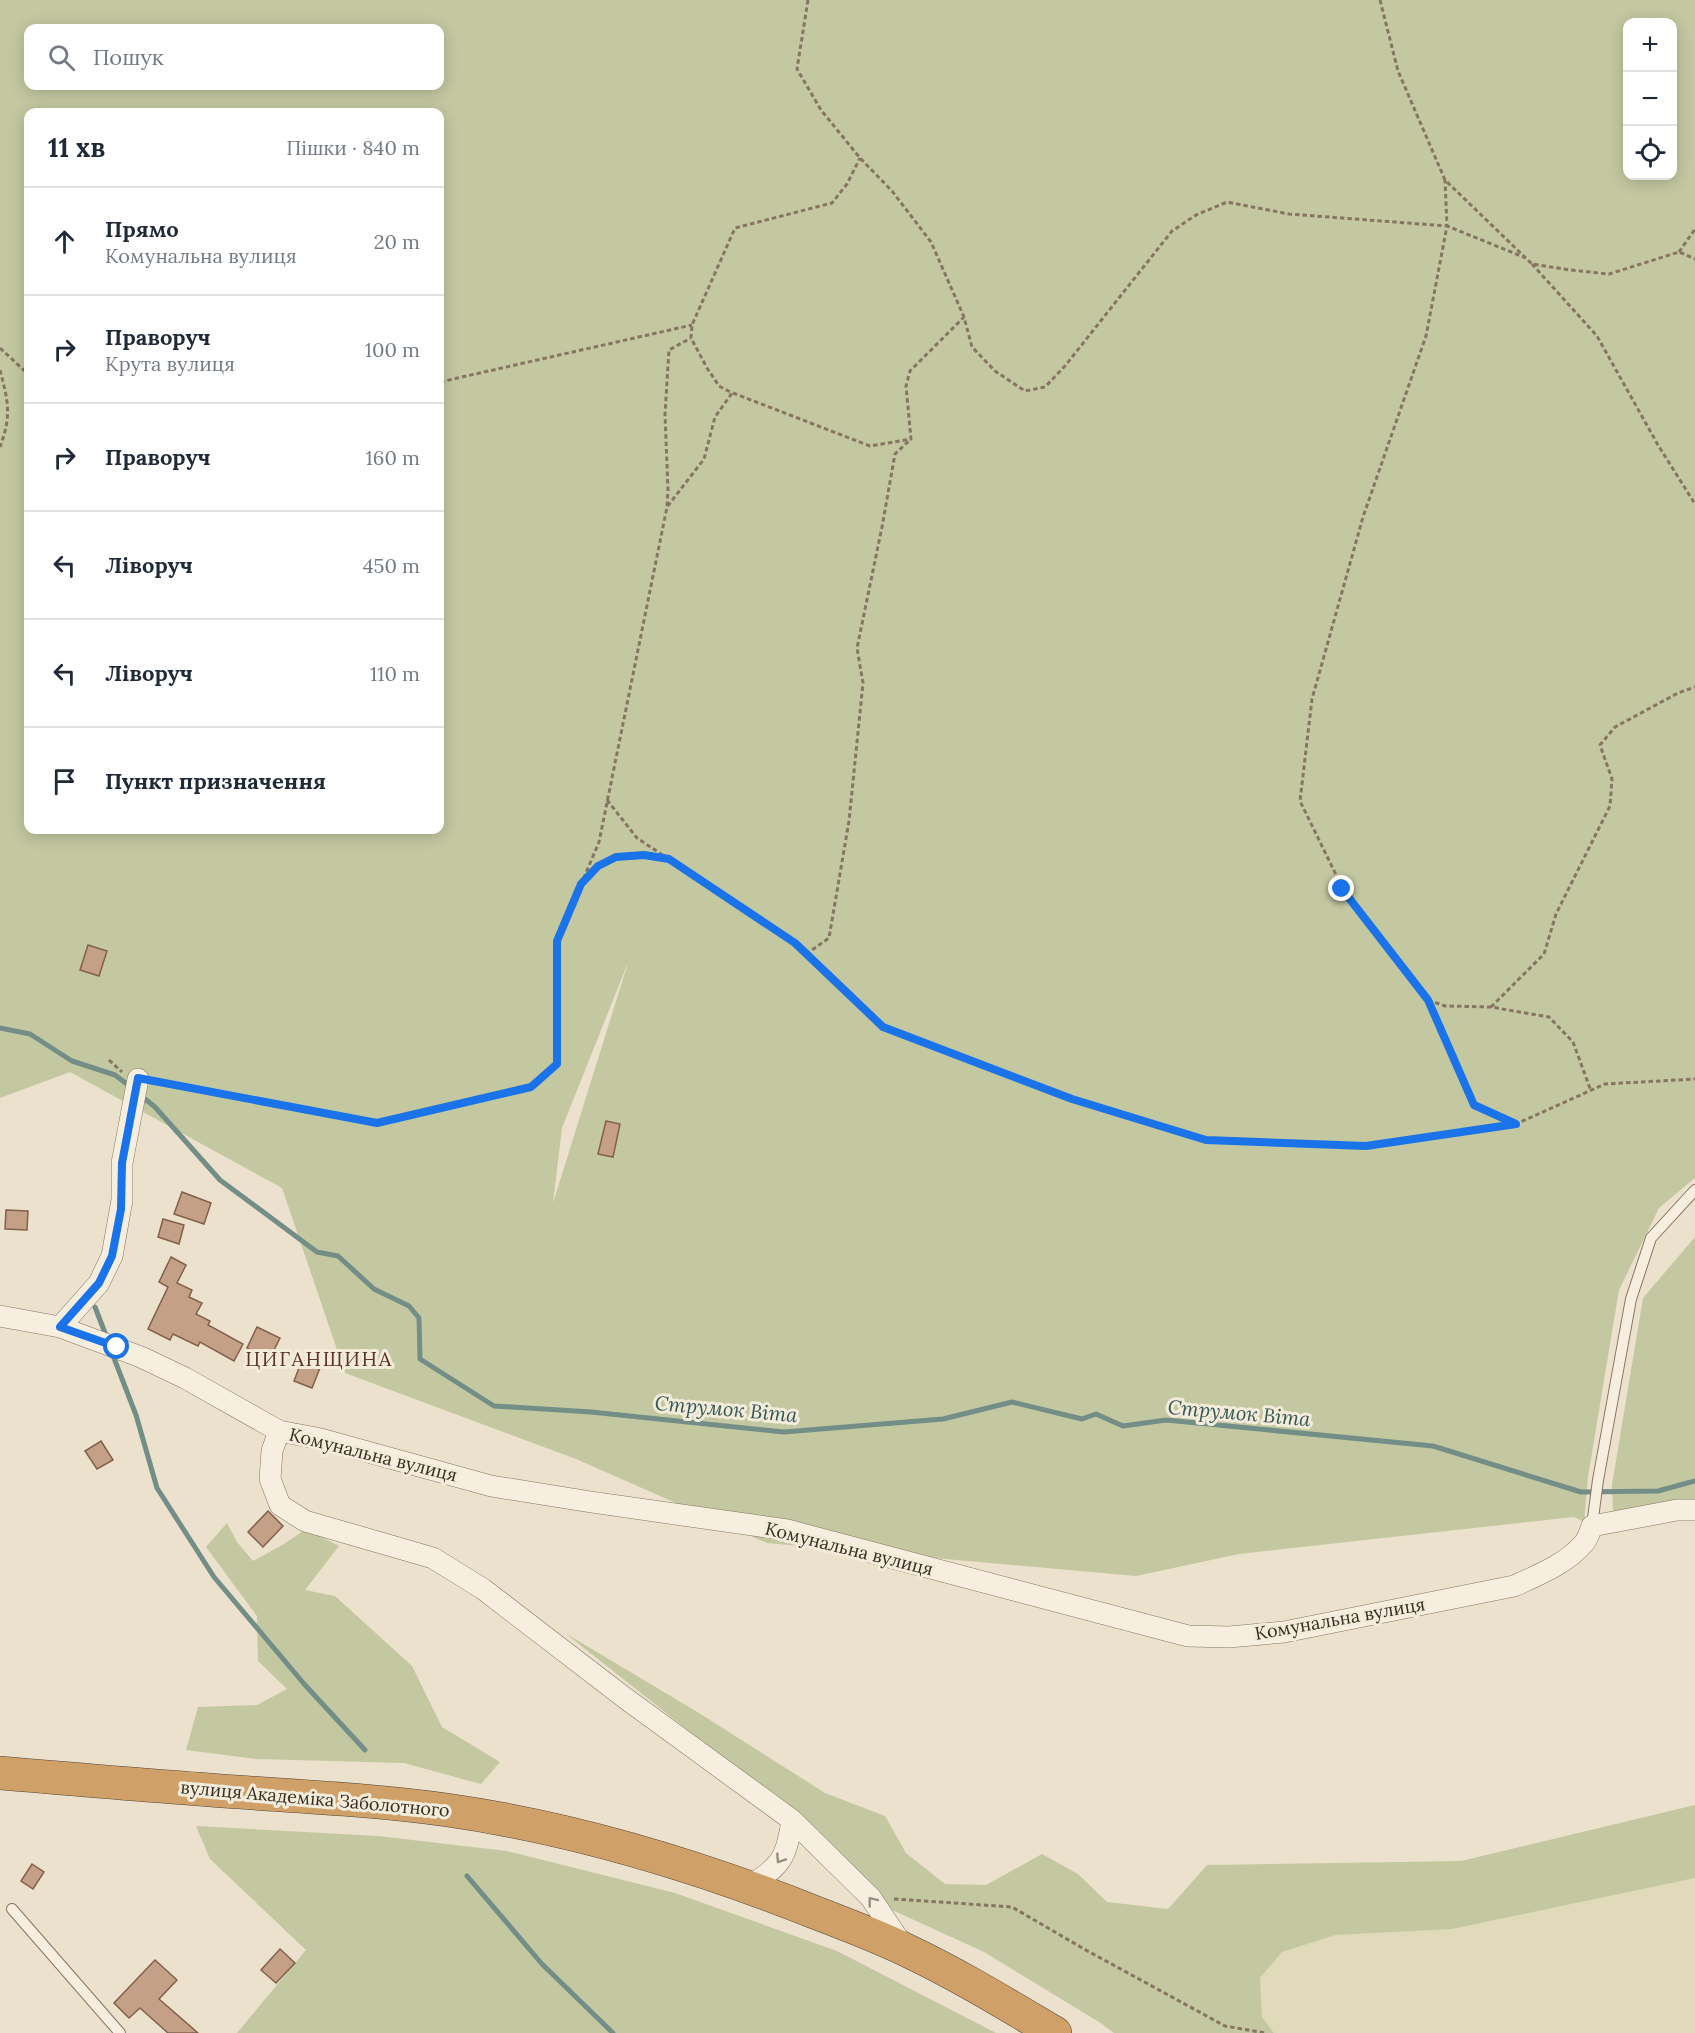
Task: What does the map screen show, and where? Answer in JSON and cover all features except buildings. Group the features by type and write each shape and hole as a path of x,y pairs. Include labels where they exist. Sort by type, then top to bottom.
{"highway":[{"name":"вулиця Академіка Заболотного","path":"0,1773 371,1800 449,1810 547,1827 750,1886 905,1949 985,1991 1055,2033"}],"street":[{"path":"60,1327 99,1283 112,1256 121,1209 122,1163 138,1078"},
{"name":"Комунальна вулиця","path":"0,1316 60,1327 164,1367 279,1431 321,1439 491,1486 787,1530 1188,1636 1228,1637 1284,1632 1514,1586 1545,1572 1573,1553 1585,1543 1592,1526"},
{"path":"279,1431 272,1451 270,1479 280,1505 305,1521 433,1558 483,1589 625,1698 792,1820 871,1898 905,1949"},
{"path":"1592,1526 1677,1510 1695,1510"},
{"path":"750,1886 771,1872 784,1856 789,1845 792,1820"}],"lane":[{"path":"1592,1526 1598,1480 1634,1288 1651,1238 1695,1190"},
{"path":"12,1909 120,2033"}],"path":[{"path":"808,0 796,69 821,110 860,158 892,191 931,242 964,317 972,346 995,371 1025,391 1045,387 1065,366 1172,231 1196,215 1227,202 1289,214 1447,226 1526,258"},
{"path":"1380,0 1398,71 1445,180 1447,226 1426,336 1363,517 1311,699 1300,801 1342,889 1428,1000 1474,1105 1516,1124"},
{"path":"860,158 847,184 832,203 735,228 692,325 691,338 719,386 732,393 870,446 911,439"},
{"path":"1445,180 1532,264 1597,336 1658,445 1695,504"},
{"path":"1532,264 1610,274 1679,252 1695,229"},
{"path":"1679,252 1695,259"},
{"path":"911,439 906,386 910,371 964,317"},
{"path":"444,381 692,325"},
{"path":"109,1060 126,1074 138,1078 377,1123 531,1087 557,1064 557,941 599,842 667,507 665,414 669,350 691,338"},
{"path":"0,348 24,370"},
{"path":"0,370 9,402 6,430 0,447"},
{"path":"667,507 704,459 715,417 732,393"},
{"path":"806,954 829,938 849,821 863,683 857,648 895,454 911,439"},
{"path":"1491,1007 1544,954 1556,914 1610,806 1612,779 1600,745 1615,726 1678,693 1695,687"},
{"path":"607,800 637,838 795,943 883,1027 1072,1099 1206,1140 1366,1146 1516,1124 1605,1084 1695,1079"},
{"path":"581,884 598,866 616,857 644,855 669,859"},
{"path":"1428,1000 1445,1006 1491,1007 1549,1017 1573,1042 1591,1090"},
{"path":"871,1898 1011,1907 1225,2026 1266,2033"}],"shaded area":[{"path":"1695,1878 1695,2033 1274,2033 1262,2017 1260,1978 1282,1952 1336,1935 1452,1929"}],"green space":[{"path":"0,0 1695,0 1695,1178 1659,1208 1619,1290 1588,1477 1584,1522 1574,1517 1239,1554 1136,1576 767,1543 576,1459 345,1373 282,1188 70,1072 0,1098","holes":["627,965 553,1203 562,1128"]},
{"path":"1695,1237 1695,1510 1613,1515 1612,1485 1643,1298"},
{"path":"227,1523 237,1542 253,1561 306,1529 339,1546 305,1590 335,1596 412,1666 442,1727 500,1762 481,1784 404,1763 256,1759 186,1750 198,1707 257,1705 287,1689 258,1661 257,1616 206,1547"},
{"path":"565,1633 699,1713 825,1793 885,1816 906,1853 945,1884 986,1885 1042,1854 1078,1874 1107,1902 1168,1909 1207,1865 1461,1861 1695,1805 1695,1878 1452,1929 1336,1935 1282,1952 1260,1978 1262,2017 1274,2033 1114,2033 984,1952 890,1909 756,1784"},
{"path":"196,1826 378,1836 507,1851 675,1893 837,1951 996,2033 237,2033 306,1950 210,1859"}],"waterway":[{"name":"Струмок Віта","path":"0,1028 30,1034 72,1061 115,1075 131,1087"},
{"name":"Струмок Віта","path":"140,1095 155,1107 220,1180 317,1252 338,1256 374,1289 409,1306 419,1318 420,1359 494,1406 591,1412 784,1432 943,1419 1012,1402 1082,1419 1096,1414 1123,1426 1166,1420 1433,1446 1581,1492 1658,1491 1695,1481"},
{"path":"95,1307 107,1338"},
{"path":"112,1353 136,1415 157,1488 214,1577 305,1685 365,1750"},
{"path":"467,1876 542,1964 613,2033"}],"district":[{"name":"ЦИГАНЩИНА","path":"319,1359"}],"route":[{"path":"117,1347 60,1327 99,1283 112,1256 122,1200 122,1163 138,1078 377,1123 531,1087 557,1064 557,941 581,884 598,866 616,857 644,855 669,859 795,943 883,1027 1072,1099 1206,1140 1366,1146 1516,1124 1474,1105 1428,1000 1342,889"}]}
